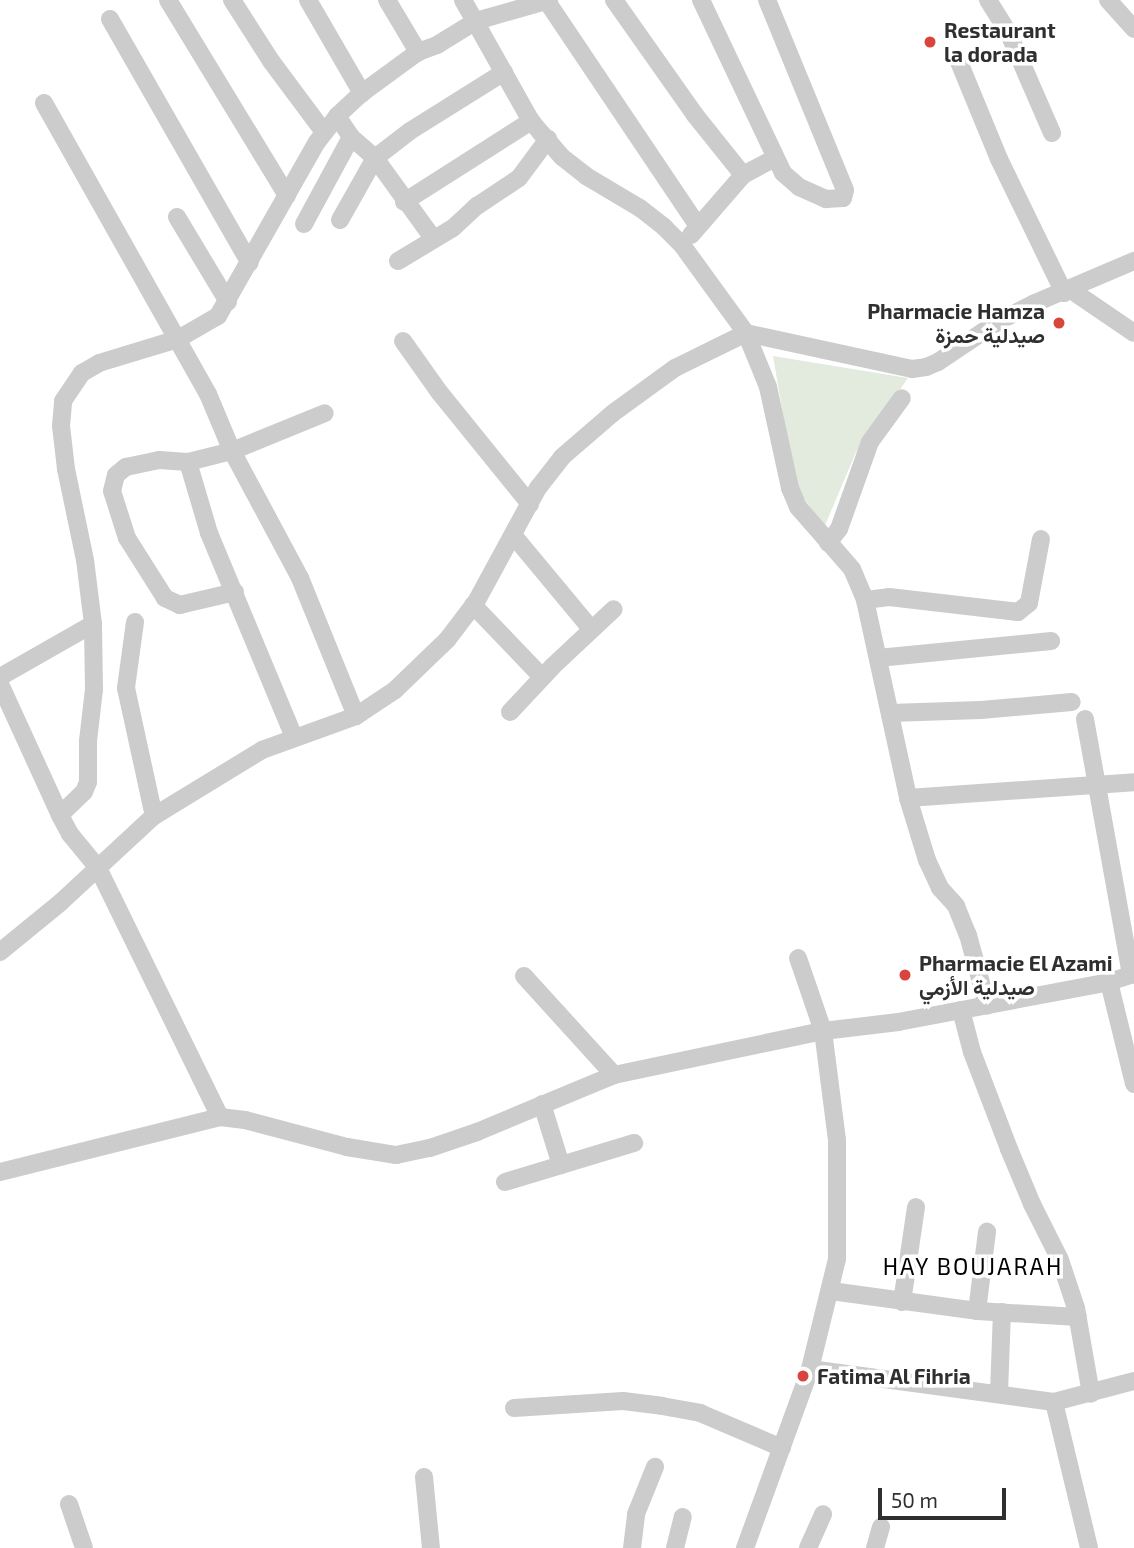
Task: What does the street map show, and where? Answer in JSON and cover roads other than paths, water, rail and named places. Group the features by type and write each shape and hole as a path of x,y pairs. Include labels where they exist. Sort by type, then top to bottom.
{"street":[{"path":"168,0 287,196"},
{"path":"232,0 271,61 324,132"},
{"path":"308,0 362,93"},
{"path":"387,0 418,52"},
{"path":"463,0 531,121 570,164 640,208 682,245 746,333 768,387 790,488 798,506 852,569 866,600 908,798 927,860 940,888 956,906 968,935 987,1005"},
{"path":"614,0 695,115 743,175"},
{"path":"701,0 783,173 799,187 826,199 846,195 802,80 767,0"},
{"path":"988,0 1009,34 1052,133"},
{"path":"1108,0 1134,29"},
{"path":"60,815 84,792 88,782 88,741 94,689 93,624 85,560 66,469 61,426 63,401 82,373 99,363 178,339 210,324 228,302 324,132 337,116 362,93 418,52 437,46 476,21 547,1 698,226"},
{"path":"110,19 250,263"},
{"path":"957,57 999,159 1068,291 1134,333"},
{"path":"340,220 375,158 410,131 504,72"},
{"path":"44,103 208,394 232,451 300,578 356,716"},
{"path":"337,116 351,137 375,158 404,202 433,238"},
{"path":"404,202 531,121"},
{"path":"304,224 351,137"},
{"path":"398,261 453,228 477,206 519,178 548,139"},
{"path":"682,245 743,175 775,158"},
{"path":"177,217 228,302"},
{"path":"0,951 98,868 153,816 262,750 356,716 395,690 447,639 473,606 530,503 562,457 613,413 676,368 746,333 912,369 938,362 999,321 1134,261"},
{"path":"403,341 440,393 530,503"},
{"path":"828,543 839,528 870,442 902,398"},
{"path":"235,592 180,605 164,598 127,538 112,491 116,475 126,467 159,460 188,463 232,451 325,412"},
{"path":"188,463 209,533 294,737"},
{"path":"513,535 591,629"},
{"path":"866,600 889,597 1018,612 1029,603 1041,539"},
{"path":"473,606 542,677"},
{"path":"510,712 542,677 614,609"},
{"path":"135,622 127,688 153,816"},
{"path":"0,677 93,624"},
{"path":"878,657 1051,641"},
{"path":"0,684 60,815 70,834 98,868 220,1117"},
{"path":"890,713 981,710 1072,702"},
{"path":"0,1172 220,1117 245,1120 347,1147 396,1155 430,1148 477,1132 614,1075 823,1031 898,1022 1109,982 1132,974 1085,719"},
{"path":"908,798 1134,782"},
{"path":"745,1548 810,1369 831,1291 836,1259 837,1140 823,1031 798,958"},
{"path":"524,976 614,1075"},
{"path":"1109,982 1134,1084"},
{"path":"961,1010 972,1052 1032,1204 1060,1260 1078,1317 1091,1394"},
{"path":"542,1104 561,1165"},
{"path":"505,1182 634,1143"},
{"path":"902,1302 916,1207"},
{"path":"977,1311 987,1232"},
{"path":"831,1291 977,1311 1078,1317"},
{"path":"999,1393 1002,1312"},
{"path":"810,1369 1054,1402 1134,1381"},
{"path":"514,1408 623,1401 662,1406 700,1413 782,1448"},
{"path":"1054,1402 1089,1548"},
{"path":"632,1548 636,1514 655,1467"},
{"path":"424,1477 431,1548"},
{"path":"69,1504 84,1548"},
{"path":"808,1548 823,1514"},
{"path":"675,1548 683,1517"},
{"path":"875,1548 881,1527"}],"place":[{"name":"Restaurant la dorada","path":"930,42"},
{"name":"Pharmacie Hamza صيدلية حمزة","path":"1059,323"},
{"name":"Pharmacie El Azami صيدلية الأزمي","path":"905,975"},
{"name":"Fatima Al Fihria","path":"803,1376"}],"district":[{"name":"HAY BOUJARAH","path":"973,1266"}]}
